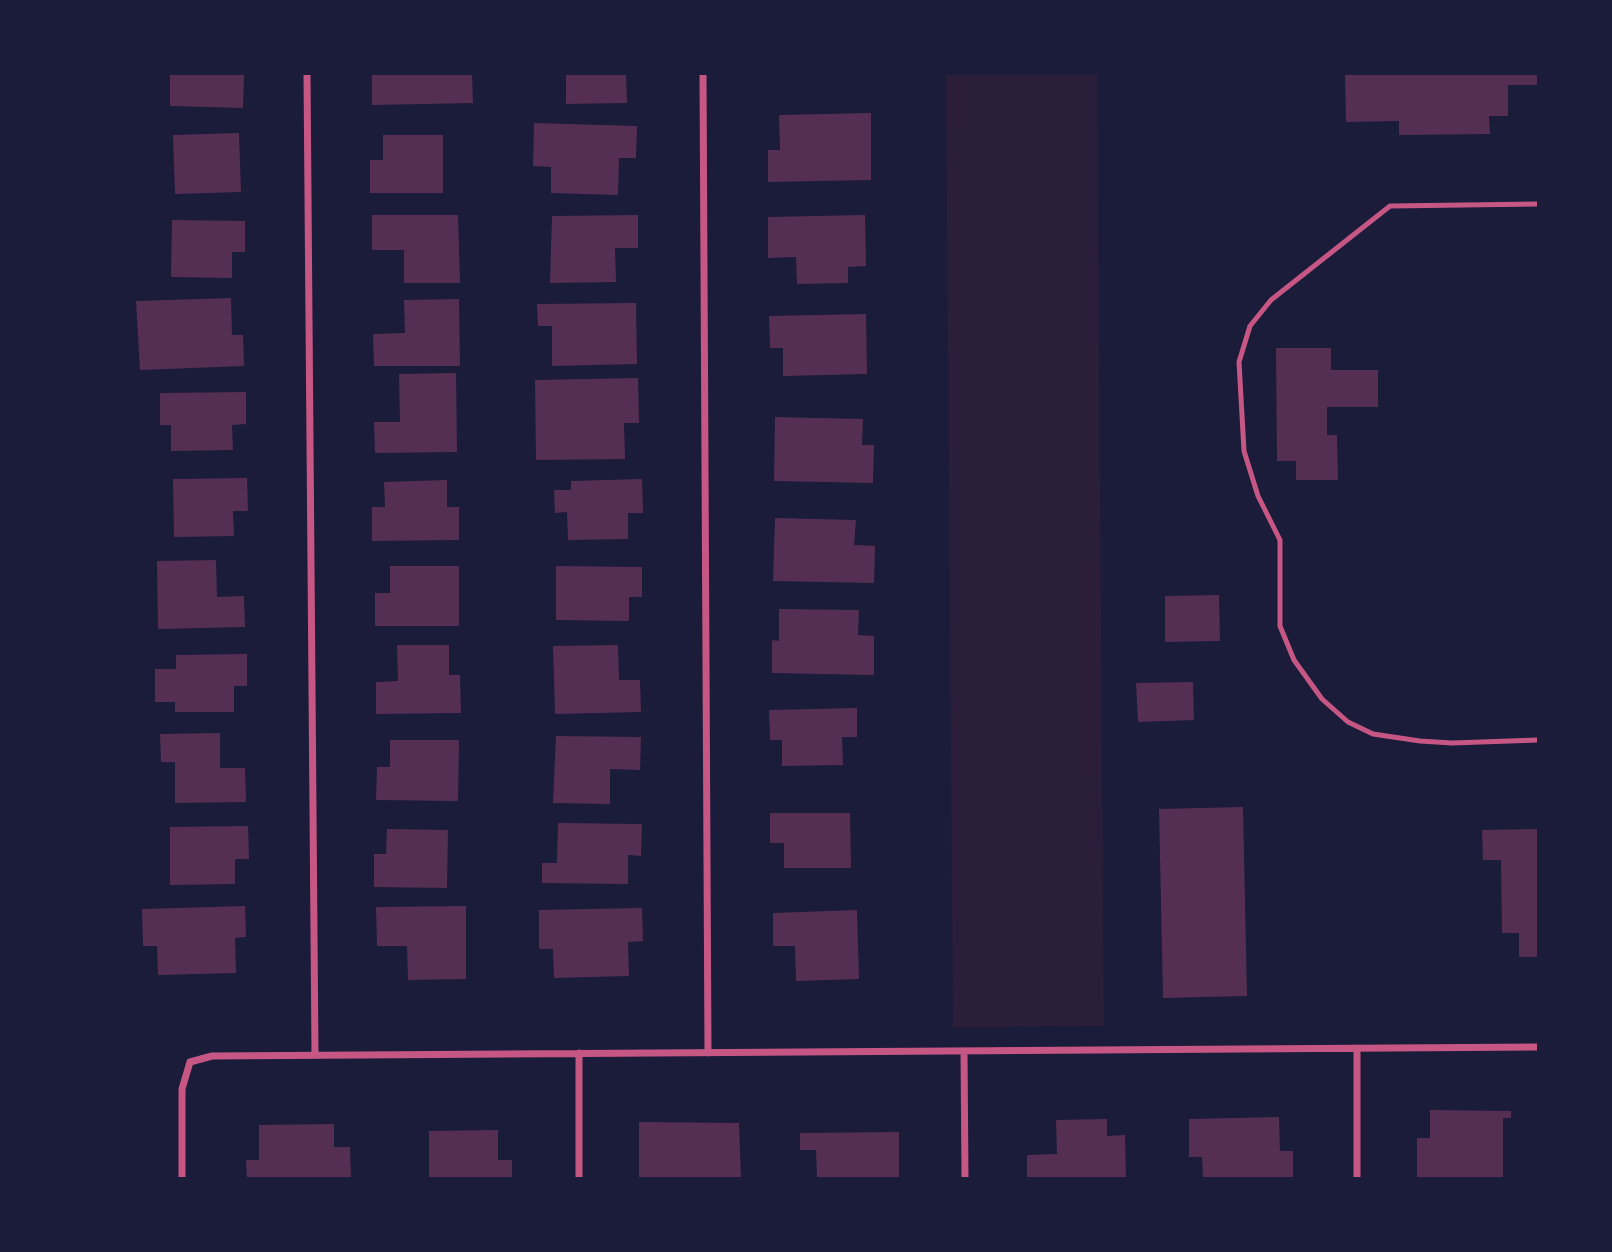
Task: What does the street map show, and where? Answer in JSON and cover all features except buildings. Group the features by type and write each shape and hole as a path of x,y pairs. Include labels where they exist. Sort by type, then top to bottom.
{"street":[{"path":"307,74 315,1055"},
{"path":"703,74 708,1053"},
{"path":"182,1178 181,1089 190,1062 212,1056 1538,1047"},
{"path":"1357,1048 1357,1178"},
{"path":"964,1051 965,1178"},
{"path":"579,1054 579,1178"}],"lane":[{"path":"1538,204 1390,206 1270,300 1250,327 1239,362 1244,451 1258,496 1280,540 1280,626 1294,660 1322,699 1348,722 1373,734 1442,742 1538,740"}],"shaded area":[{"path":"946,74 1097,74 1104,1026 953,1027"}]}
